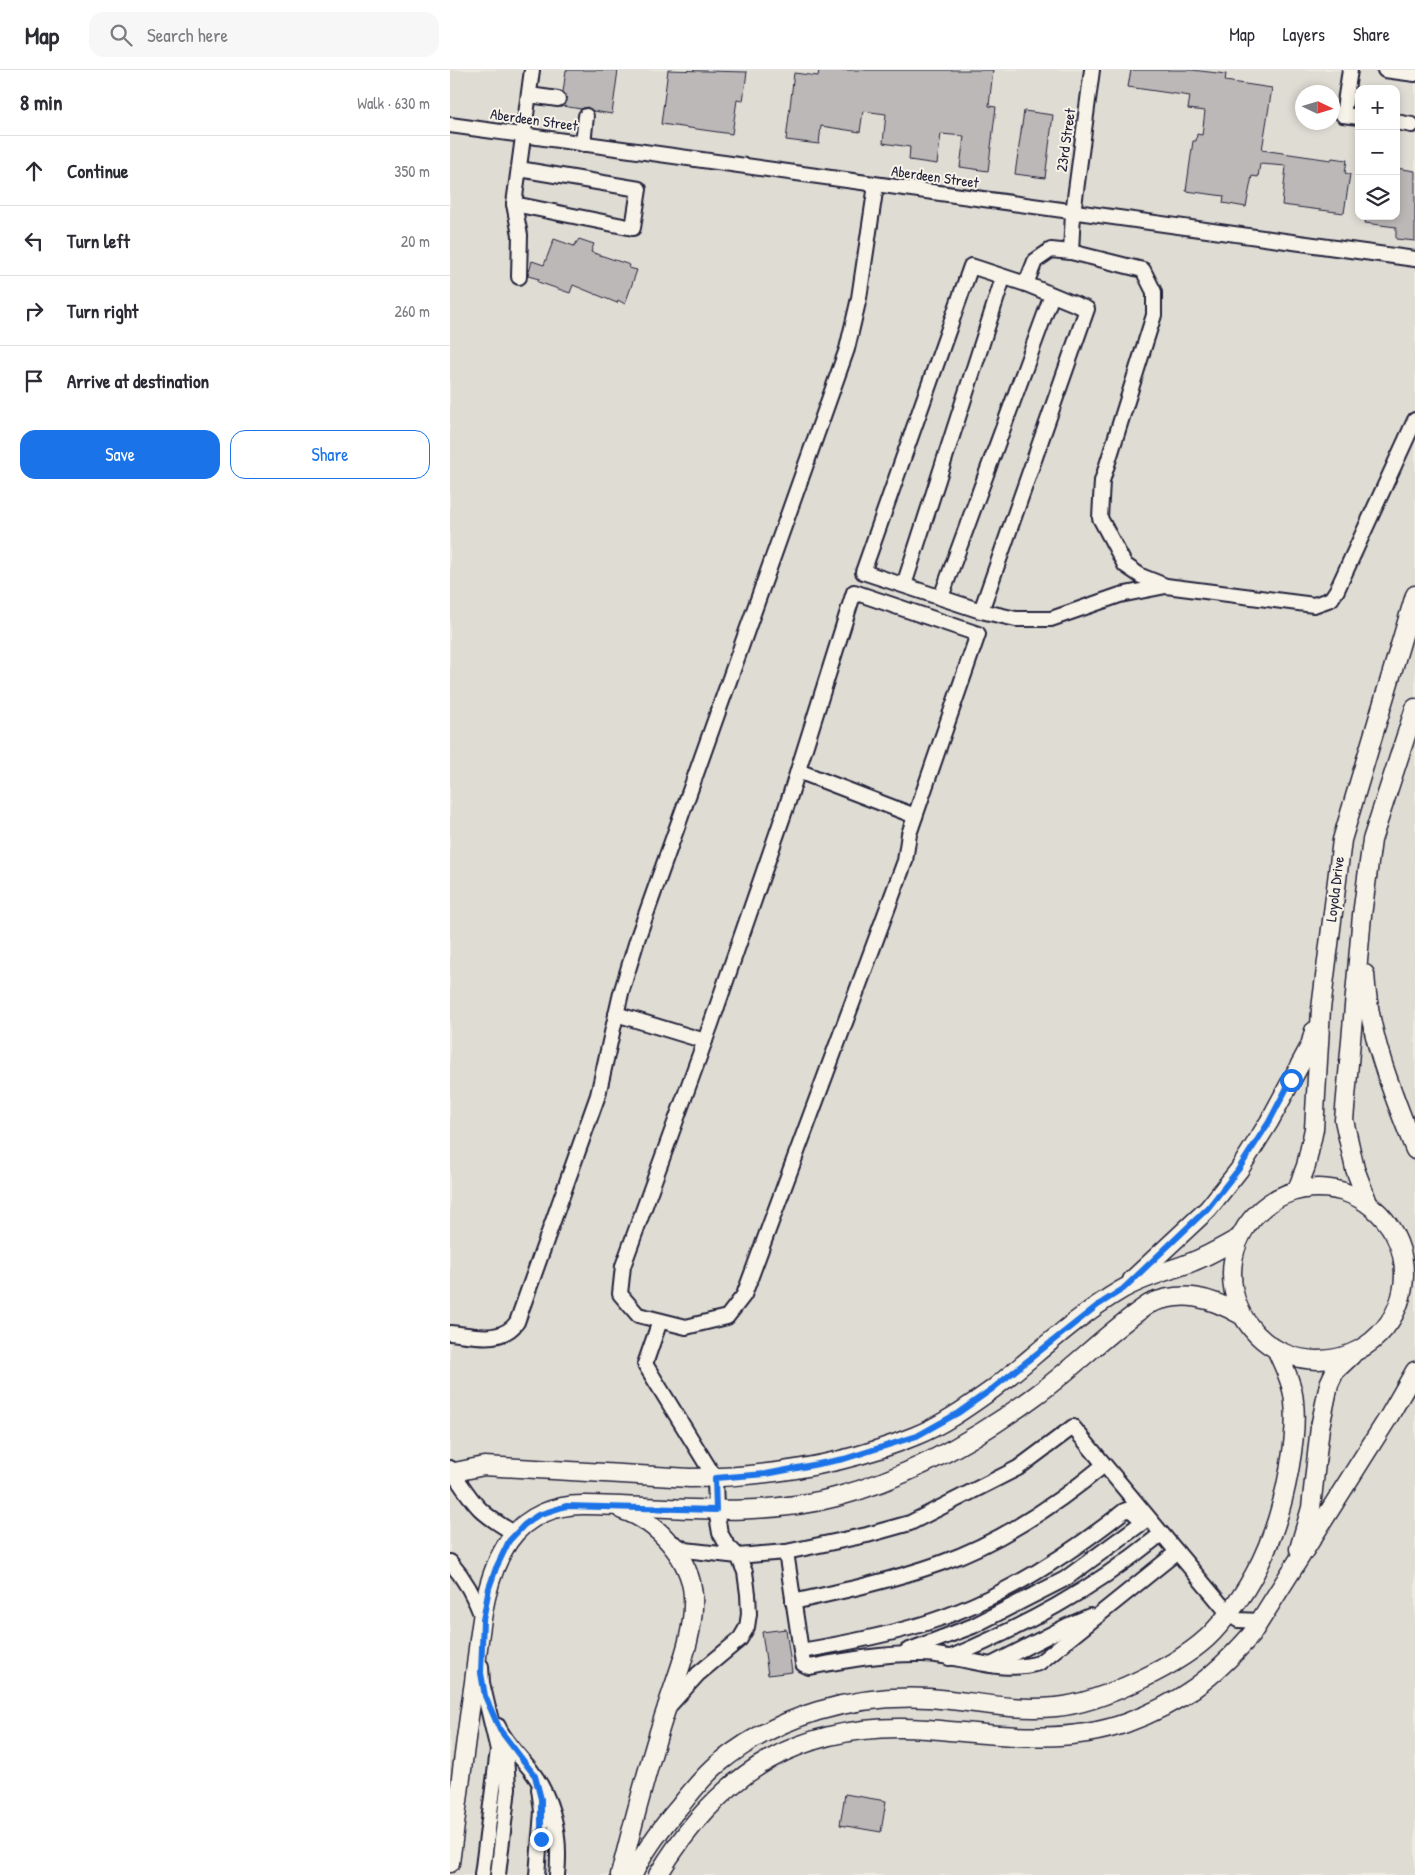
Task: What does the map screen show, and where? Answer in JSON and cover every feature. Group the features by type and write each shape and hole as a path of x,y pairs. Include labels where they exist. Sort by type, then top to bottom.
{"main road":[{"name":"Loyola Drive","path":"1297,1190 1310,1149 1314,1129 1321,1009 1342,840 1415,596"},
{"name":"Loyola Drive","path":"1368,1203 1355,1169 1344,1120 1362,916 1372,840 1415,708"},
{"path":"1362,916 1367,995 1376,1044 1390,1090 1415,1150"},
{"path":"451,1471 484,1466 715,1478 766,1474 808,1467 844,1459 917,1436 958,1413 992,1389 1098,1305 1123,1289 1208,1208 1238,1170 1269,1122 1310,1046 1321,1009"},
{"path":"1290,1576 1311,1508 1320,1427 1329,1384 1335,1371 1353,1354 1375,1340 1392,1320 1402,1296 1405,1270 1400,1244 1387,1221 1368,1203 1346,1192 1322,1187 1297,1190 1273,1200 1253,1216 1239,1238 1232,1264 1233,1290 1241,1314 1256,1336 1277,1351 1302,1360 1328,1361 1353,1354"},
{"path":"1123,1289 1194,1261 1239,1238"},
{"path":"450,1863 483,1620 496,1568 509,1541 538,1515 552,1509 585,1505 716,1510 785,1507 836,1498 911,1471 957,1446 1036,1396 1137,1312 1157,1301 1179,1296 1208,1298 1241,1314"},
{"path":"633,1875 649,1847 670,1817 718,1763 782,1722 820,1710 857,1702 898,1698 931,1698 1023,1710 1060,1707 1089,1701 1129,1686 1173,1662 1211,1634 1228,1613 1256,1571 1280,1512 1288,1474 1294,1402 1277,1351"},
{"path":"658,1875 671,1854 706,1808 732,1785 761,1763 788,1749 819,1738 855,1731 926,1729 1012,1737 1050,1737 1090,1732 1125,1724 1164,1707 1202,1684 1229,1660 1260,1621 1290,1576 1415,1371"},
{"path":"610,1506 634,1514 664,1538 681,1558 689,1577 693,1595 689,1634 682,1664 666,1711 620,1875"}],"street":[{"path":"519,277 520,235 514,204 532,70"},
{"name":"23rd Street","path":"1071,252 1073,213 1092,70"},
{"path":"1350,70 1343,115 1355,116"},
{"path":"1384,70 1415,74"},
{"path":"529,96 558,99"},
{"path":"583,144 586,116"},
{"path":"1400,123 1412,125"},
{"name":"Aberdeen Street","path":"450,125 1415,259"},
{"path":"514,204 633,228 639,189 519,169"},
{"path":"450,1333 498,1337 512,1330 517,1322 586,1132 608,1056 616,1014 638,937 847,349 860,298 876,185"},
{"path":"1026,284 1035,261 1051,250 1071,252 1143,270 1154,292 1154,315 1102,481 1100,518 1125,565 1141,576 1166,586 1314,605 1331,599 1337,590 1415,420"},
{"path":"981,610 1087,310 1026,284 971,266 863,572 981,610 1016,619 1051,619 1120,595 1166,586"},
{"path":"904,585 1003,278"},
{"path":"941,597 1052,295"},
{"path":"854,592 978,634 909,834 905,861 744,1295 727,1317 686,1327 638,1315 620,1294 623,1266 705,1042 798,771 854,592"},
{"path":"798,771 915,816"},
{"path":"616,1014 705,1042"},
{"path":"660,1320 645,1364 715,1478 716,1510 723,1540 738,1556 745,1572 749,1614 747,1627 740,1639 683,1688 666,1711"},
{"path":"664,1538 685,1550 738,1556 786,1552 867,1535 910,1523 1018,1468 1073,1427 1174,1554 1228,1613 1238,1620 1260,1621"},
{"path":"793,1602 880,1583 943,1563 996,1538 1076,1487 1104,1464"},
{"path":"451,1471 480,1512 516,1534"},
{"path":"801,1651 858,1641 925,1623 1010,1586 1037,1572 1084,1542 1124,1511 1130,1509 1135,1511 1156,1538 1174,1554"},
{"path":"899,1654 973,1626 1065,1579 1143,1522"},
{"path":"948,1658 1000,1636 1073,1598 1119,1568 1156,1538"},
{"path":"786,1552 802,1664 809,1667 883,1654 925,1654 990,1665 1023,1668 1039,1663 1174,1554"},
{"path":"450,1562 474,1594 483,1620 481,1673 497,1740 498,1762 482,1875"},
{"path":"990,1665 1067,1626 1102,1612"},
{"path":"485,1696 504,1737 535,1776 546,1794 555,1820 559,1850 557,1875"},
{"path":"498,1875 508,1788 504,1737"},
{"path":"535,1776 542,1811 538,1875"}],"shaded area":[{"path":"450,70 1415,70 1415,1875 450,1875"}],"building":[{"path":"566,70 618,70 612,114 593,111 587,107 581,109 562,106 567,100 563,92"},
{"path":"668,70 747,72 743,101 737,100 732,134 661,124"},
{"path":"819,70 993,70 989,106 996,107 988,171 960,167 964,136 941,134 937,164 909,160 910,147 883,143 886,114 863,111 860,132 821,126 819,144 786,140 794,73 818,76"},
{"path":"1131,70 1192,70 1226,74 1225,81 1272,88 1262,150 1331,160 1332,158 1347,160 1345,173 1350,174 1344,213 1282,205 1286,166 1260,164 1258,177 1252,176 1246,207 1223,203 1224,196 1186,191 1193,141 1196,141 1197,134 1202,135 1205,111 1188,109 1190,96 1128,87"},
{"path":"1024,111 1053,115 1045,178 1015,174"},
{"path":"1400,169 1415,171 1415,241 1396,239 1396,227 1365,223 1365,220 1400,220"},
{"path":"554,239 574,246 579,239 594,244 591,252 630,265 629,268 637,270 625,304 618,300 617,303 573,285 570,293 538,282 539,279 528,276 532,261 544,265"},
{"path":"786,1629 792,1672 768,1675 762,1632"},
{"path":"845,1794 886,1801 881,1832 840,1825"}],"route":[{"path":"541,1839 541,1799 535,1776 500,1730 485,1696 481,1673 483,1620 489,1588 509,1541 524,1525 538,1515 566,1506 585,1505 716,1510 715,1478 766,1474 844,1459 917,1436 958,1413 992,1389 1098,1305 1123,1289 1208,1208 1238,1170 1269,1122 1291,1080"}]}
